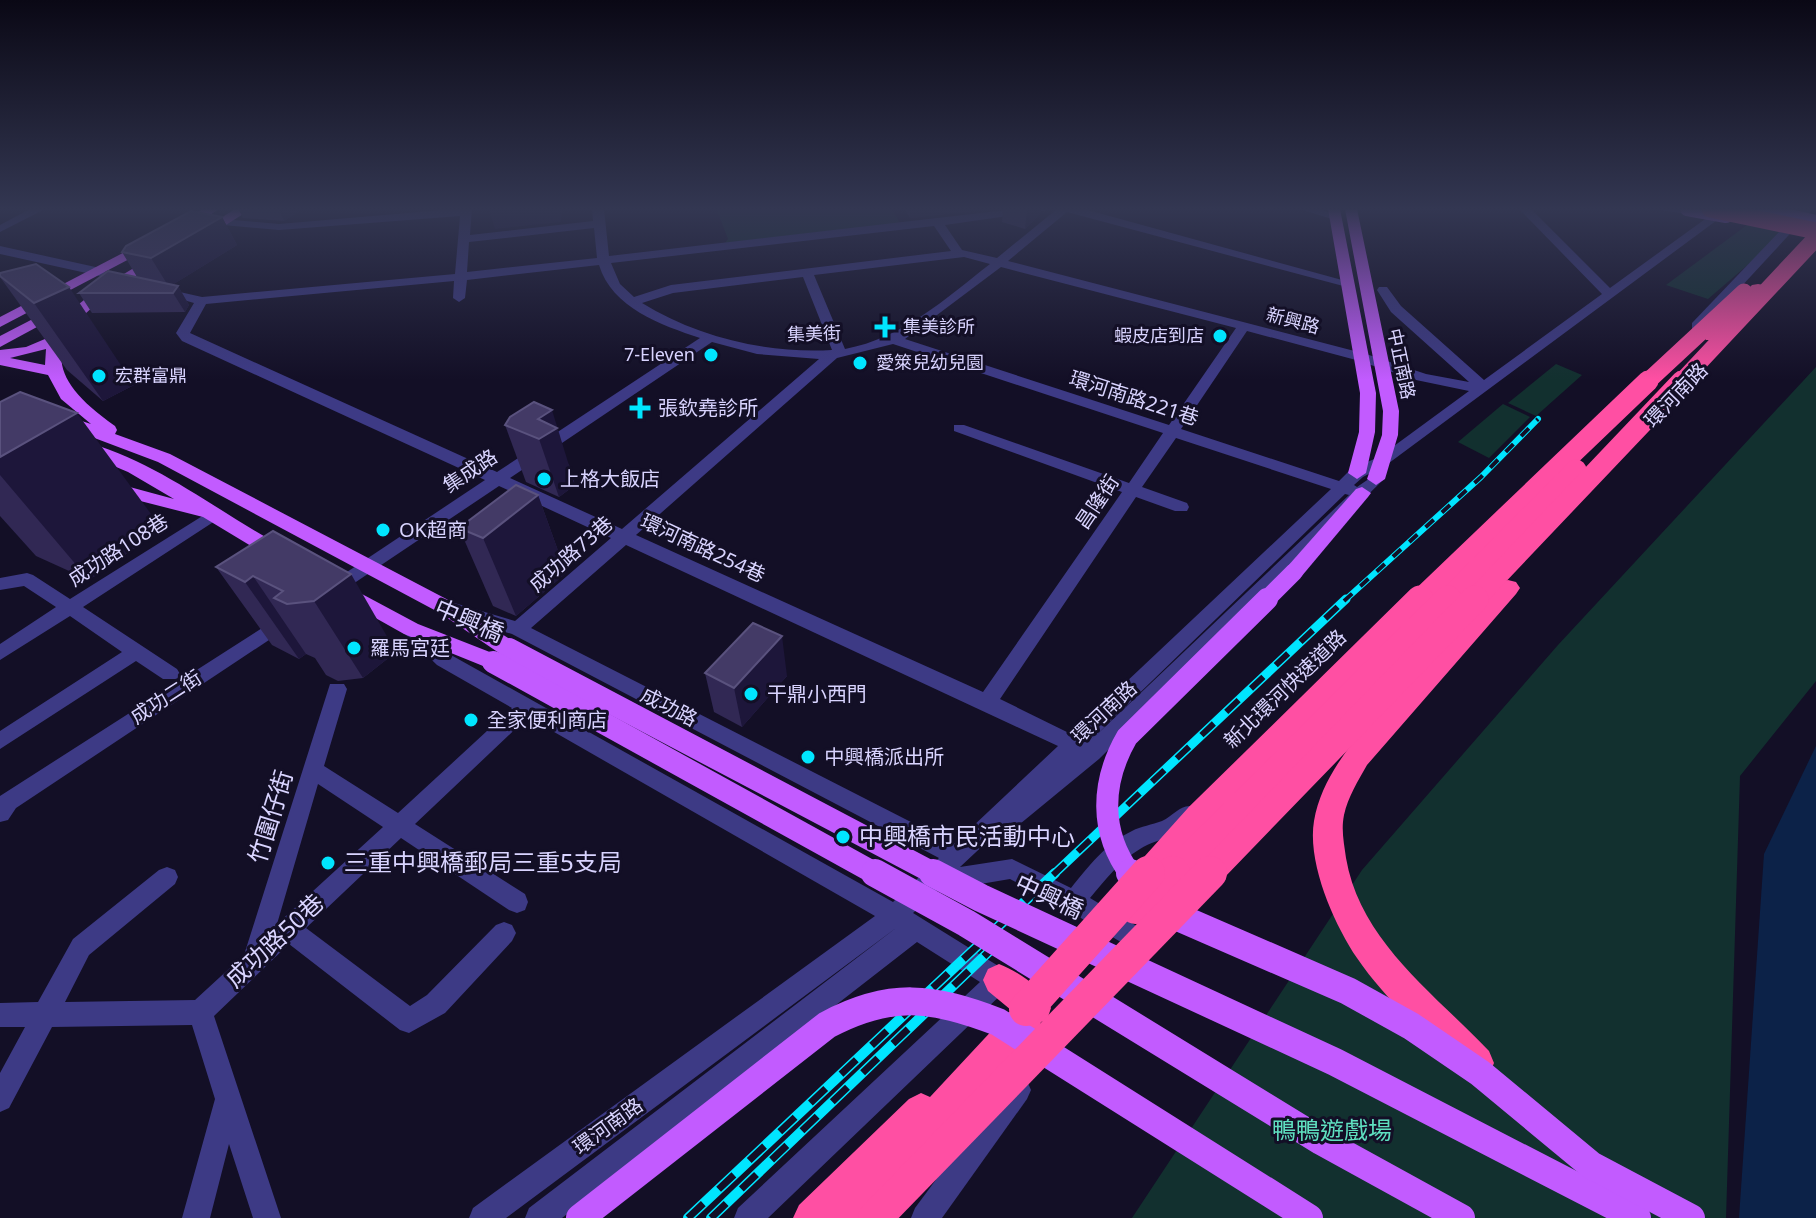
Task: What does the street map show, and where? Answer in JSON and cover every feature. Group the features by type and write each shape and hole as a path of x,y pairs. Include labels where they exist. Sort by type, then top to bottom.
{"highway":[{"name":"新北環河快速道路","path":"812,1218 1039,1016 1198,817 1525,496 1775,266"},
{"path":"845,1218 1217,832 1780,266"},
{"path":"875,1218 1549,523 1782,266"},
{"path":"1503,1091 1374,958 1357,934 1335,884 1328,825 1340,789 1357,757 1508,588 1549,523"},
{"path":"860,1218 886,1200 1030,1048 1039,1016 1108,921 1158,865 1174,828"},
{"path":"999,980 1039,1016"}],"main road":[{"path":"0,323 111,266"},
{"path":"0,334 132,266"},
{"path":"0,342 135,266"},
{"path":"139,449 76,406 60,386 52,355 57,339 87,302 141,266"},
{"name":"中正南路","path":"1344,266 1369,413 1364,453 1357,473"},
{"name":"中正南路","path":"1362,266 1391,411 1384,460 1376,479"},
{"path":"0,355 29,351 57,339"},
{"path":"0,361 56,372"},
{"path":"46,414 164,458 369,565"},
{"path":"61,440 119,458 170,485 212,515 294,562"},
{"path":"92,483 212,515"},
{"path":"1362,493 1294,572 1127,737 1116,753 1107,777 1105,800 1110,836 1141,889 1157,903 1213,933 1394,1015 1503,1091 1567,1147 1605,1175 1691,1218"},
{"name":"中興橋","path":"369,565 447,608 1321,1141 1461,1218"},
{"path":"313,574 411,629"},
{"name":"中興橋","path":"411,629 507,647 981,898 1335,1062 1637,1218"},
{"path":"580,1218 827,1025 872,1003 896,1000 960,1007 998,1022 1309,1218"}],"street":[{"path":"72,266 100,272"},
{"path":"459,298 461,266"},
{"path":"117,282 202,301 561,266"},
{"name":"集美街","path":"607,266 613,284 633,302 665,320 709,338 787,354 837,353 894,340 995,266"},
{"path":"633,302 709,266"},
{"path":"797,266 837,353"},
{"name":"新興路","path":"1015,266 1361,357 1456,386 1484,388"},
{"path":"1282,266 1347,283"},
{"path":"1581,266 1610,295"},
{"name":"環河南路","path":"539,1218 906,921 955,855 1357,473 1384,460 1650,266"},
{"name":"環河南路","path":"1074,901 1095,874 1133,840 1174,828 1357,648 1695,327 1770,266"},
{"name":"環河南路","path":"925,1218 1039,1016 1142,942 1283,804 1712,358 1785,266"},
{"path":"1383,290 1396,309 1484,388"},
{"name":"環河南路254巷","path":"202,301 183,336 987,702 1092,753"},
{"name":"昌隆街","path":"987,702 1244,326"},
{"name":"集成路","path":"337,588 709,338"},
{"name":"環河南路221巷","path":"894,340 1362,493"},
{"name":"成功路73巷","path":"507,647 624,536 837,353"},
{"path":"959,428 1181,507"},
{"name":"環河南路","path":"930,882 1092,753 1376,479"},
{"name":"成功路108巷","path":"170,674 68,608 212,515"},
{"path":"0,584 27,579 68,608 0,653"},
{"name":"成功二街","path":"3,803 337,588"},
{"path":"411,629 444,660 906,921 999,980 748,1218"},
{"name":"成功路","path":"507,647 955,855"},
{"path":"1357,648 1405,677"},
{"path":"0,741 136,652"},
{"name":"竹圍仔街","path":"255,960 337,689"},
{"name":"成功路50巷","path":"200,1012 526,707"},
{"path":"313,770 517,902"},
{"path":"906,921 930,882 955,855"},
{"path":"930,882 1012,869 1074,901 1142,942"},
{"path":"0,1099 81,947 167,877"},
{"name":"環河南路","path":"483,1218 906,921"},
{"path":"288,929 409,1021 436,1004 504,933"},
{"path":"0,1015 200,1012 267,1218"},
{"path":"196,1218 228,1099"}],"green space":[{"path":"1692,266 1747,266 1708,299 1666,285"},
{"path":"1556,364 1582,375 1536,416 1508,403"},
{"name":"鴨鴨遊戲場","path":"1816,367 1816,681 1740,776 1726,1218 1132,1218 1362,870 1558,645"},
{"path":"1503,404 1530,417 1489,458 1458,442"}],"water":[{"path":"1816,746 1816,1218 1739,1218 1764,854"}],"building":[{"path":"39,266 69,287 34,303 0,273"},
{"path":"108,271 178,286 173,293 79,293"},
{"path":"20,392 77,413 0,457 0,402"},
{"path":"534,402 552,410 538,419 557,428 539,439 505,425 510,417"},
{"path":"516,485 538,495 483,538 459,528"},
{"path":"273,531 351,574 314,601 287,604 274,598 283,591 253,576 245,582 216,567"},
{"path":"753,623 782,636 734,688 705,673"}],"railway":[{"path":"1344,601 1481,477 1538,419"},
{"path":"1053,875 1346,599"},
{"path":"688,1218 1055,873"},
{"path":"711,1218 999,942"}],"place":[{"name":"集美診所","path":"885,327"},
{"name":"蝦皮店到店","path":"1220,336"},
{"name":"7-Eleven","path":"711,355"},
{"name":"愛箂兒幼兒園","path":"860,363"},
{"name":"宏群富鼎","path":"99,376"},
{"name":"張欽堯診所","path":"640,408"},
{"name":"上格大飯店","path":"544,479"},
{"name":"OK超商","path":"383,530"},
{"name":"羅馬宮廷","path":"354,648"},
{"name":"干鼎小西門","path":"751,694"},
{"name":"全家便利商店","path":"471,720"},
{"name":"中興橋派出所","path":"808,757"},
{"name":"中興橋市民活動中心","path":"843,837"},
{"name":"三重中興橋郵局三重5支局","path":"328,863"}]}
